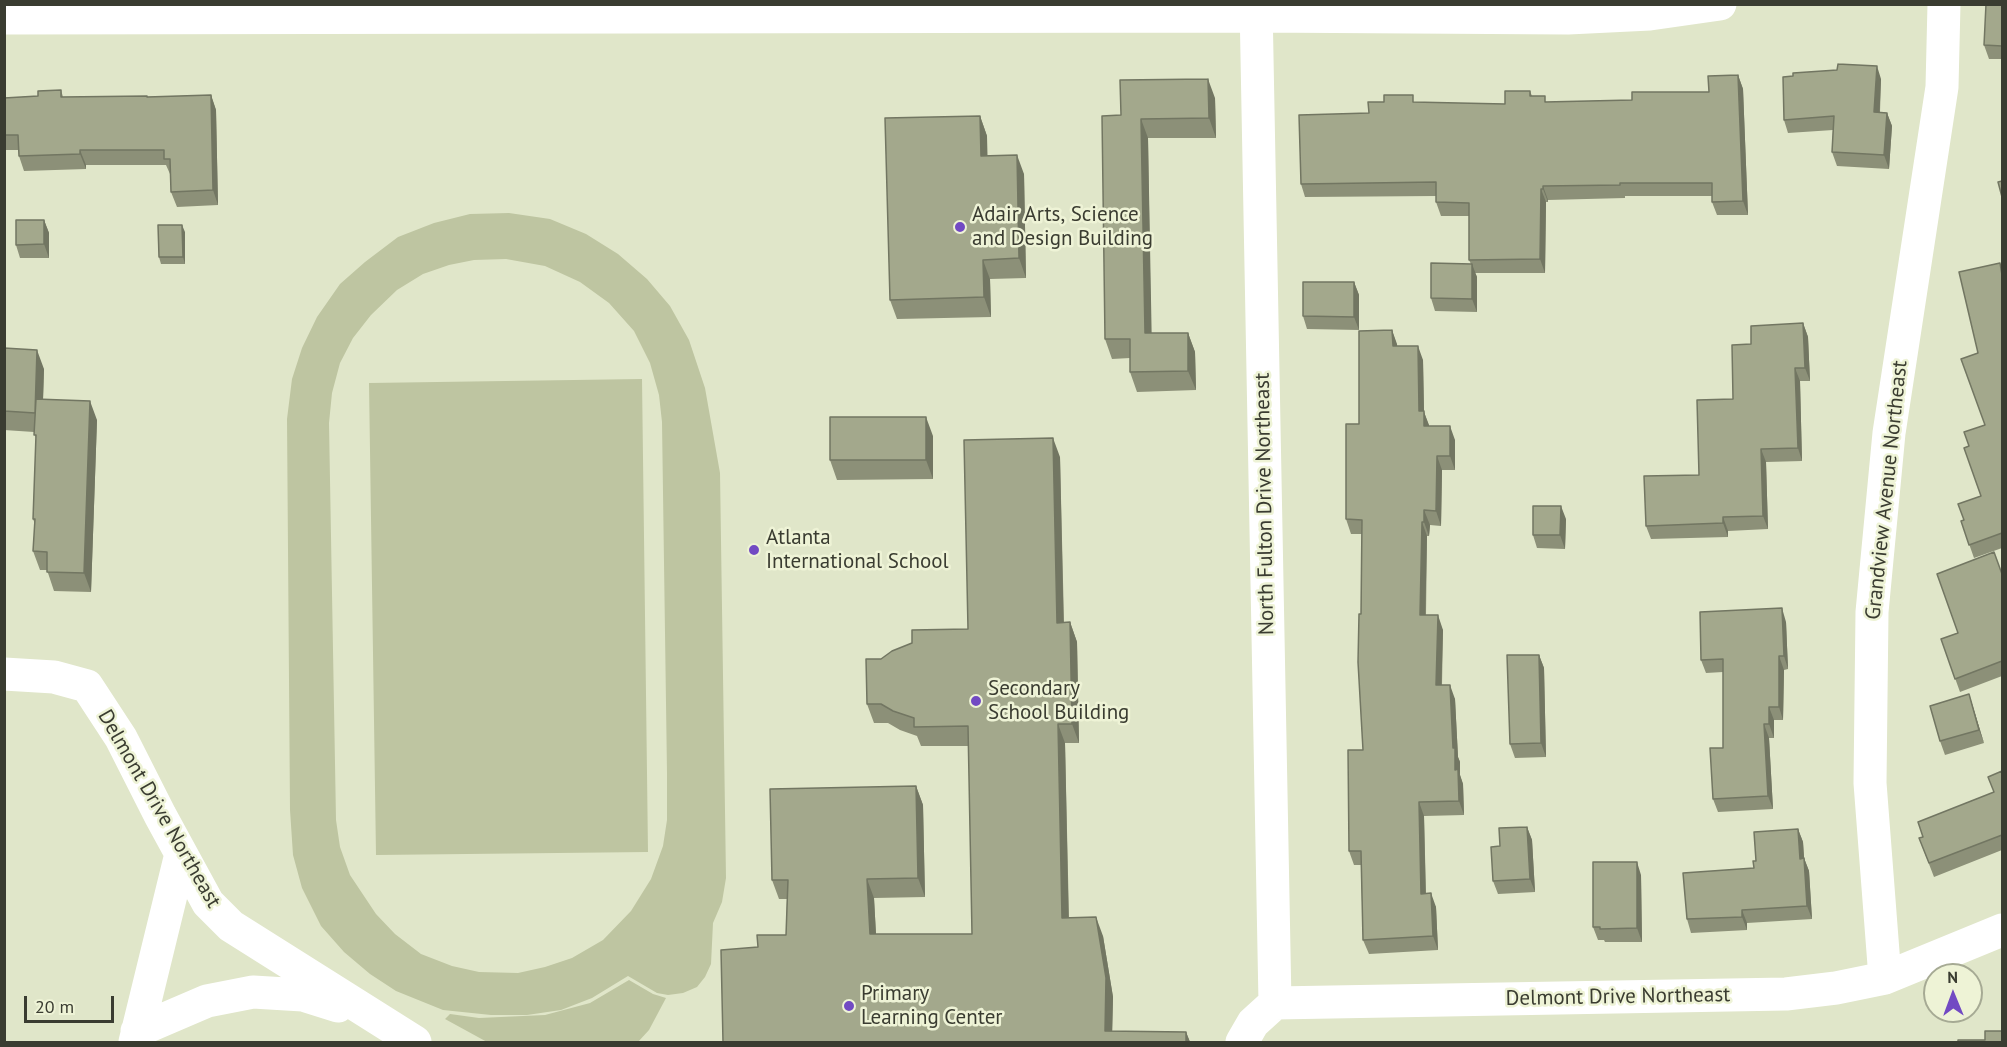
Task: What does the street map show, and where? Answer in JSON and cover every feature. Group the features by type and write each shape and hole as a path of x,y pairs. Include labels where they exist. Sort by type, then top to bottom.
{"street":[{"path":"4,18 1256,10 1568,18 1650,14 1720,4"},
{"name":"Grandview Avenue Northeast","path":"1884,978 1870,783 1872,612 1889,433 1942,87 1944,4"},
{"name":"North Fulton Drive Northeast","path":"1256,10 1275,1003"},
{"name":"Delmont Drive Northeast","path":"4,674 54,677 87,687 121,738 160,816 208,903 231,926 415,1042"},
{"path":"136,1037 182,854"},
{"name":"Delmont Drive Northeast","path":"1275,1003 1786,994 1836,988 1884,978 2002,930"},
{"name":"Delmont Drive Northeast","path":"136,1037 207,1001 253,992 303,995 366,1012"},
{"path":"1242,1042 1253,1023 1275,1003"}],"green space":[{"path":"509,213 550,219 586,234 618,254 647,279 670,306 689,340 705,388 720,473 726,878 722,902 713,923 711,964 697,987 683,993 668,995 657,993 628,976 592,998 561,1010 527,1015 491,1015 443,1010 396,991 370,974 344,952 321,926 302,888 293,855 290,810 287,419 292,379 302,348 317,317 340,284 398,237 434,223 470,214","holes":["506,259 545,266 580,282 609,303 634,331 650,363 659,395 662,422 667,820 663,846 651,879 631,911 603,940 572,958 545,967 518,973 479,972 452,966 421,954 395,934 376,914 350,875 340,847 336,820 329,423 332,393 340,363 353,338 371,315 397,290 423,274 474,260"]},
{"path":"642,379 648,852 376,855 369,383"},
{"path":"629,980 653,994 666,998 649,1030 638,1042 487,1042 445,1019 450,1014 479,1018 545,1015 590,1003"}],"building":[{"path":"1986,4 2002,4 2002,46 1984,45"},
{"path":"1838,64 1877,66 1874,112 1887,113 1884,155 1832,152 1834,116 1784,120 1783,77 1793,76 1793,73 1837,70"},
{"path":"1738,75 1743,201 1712,202 1712,183 1543,186 1541,189 1540,259 1469,260 1469,203 1436,202 1436,182 1301,184 1299,115 1369,113 1368,102 1384,102 1384,95 1413,95 1413,102 1505,104 1505,91 1530,91 1530,96 1545,96 1545,102 1632,100 1632,92 1709,92 1708,76"},
{"path":"1208,79 1209,118 1141,119 1145,333 1188,333 1188,371 1130,372 1130,339 1105,339 1102,116 1121,115 1120,80"},
{"path":"61,90 61,97 211,95 213,190 171,192 170,159 164,159 164,150 80,150 80,154 19,156 18,135 4,135 4,98 38,96 38,91"},
{"name":"Adair Arts, Science and Design Building","path":"980,116 981,156 1017,155 1019,258 983,260 984,297 890,300 885,118"},
{"path":"2002,181 2002,197 1998,182"},
{"path":"16,220 44,220 44,244 16,245"},
{"path":"158,225 182,225 183,257 159,257"},
{"path":"1431,263 1472,264 1472,299 1431,298"},
{"path":"2000,263 2002,275 2002,533 1969,545 1958,504 1981,496 1964,448 1969,446 1964,432 1985,425 1961,359 1978,353 1959,272"},
{"path":"1303,282 1354,282 1354,317 1303,316"},
{"path":"1803,323 1805,368 1795,368 1798,448 1761,449 1763,516 1723,517 1723,523 1646,526 1644,476 1699,475 1697,400 1733,399 1732,345 1751,344 1751,326"},
{"path":"1392,330 1393,346 1418,346 1419,411 1424,411 1424,426 1450,426 1450,456 1437,456 1436,511 1424,510 1424,522 1422,522 1420,615 1438,615 1436,685 1450,685 1453,748 1455,748 1455,770 1458,769 1459,801 1419,802 1421,894 1431,893 1433,936 1363,940 1361,851 1349,851 1348,750 1363,750 1358,662 1362,520 1346,519 1346,424 1359,424 1359,331"},
{"path":"4,348 37,350 35,413 4,411"},
{"path":"36,399 90,401 84,573 47,572 47,552 33,551"},
{"path":"830,417 926,417 926,460 830,460"},
{"path":"1053,438 1057,623 1070,622 1072,724 1058,724 1062,918 1096,917 1106,978 1105,1031 1186,1032 1186,1042 723,1042 721,950 758,947 757,935 786,935 788,880 772,880 770,789 916,786 918,878 867,879 870,934 972,934 968,726 914,727 914,718 881,704 867,704 866,659 881,659 892,651 912,643 912,630 968,629 964,440"},
{"path":"1533,506 1561,506 1560,535 1533,535"},
{"path":"1994,552 2002,574 2002,661 1955,679 1941,639 1958,633 1937,574"},
{"path":"1782,608 1784,656 1779,656 1779,707 1769,707 1769,724 1764,724 1768,796 1713,799 1710,748 1723,748 1723,659 1701,660 1700,612"},
{"path":"1507,655 1539,655 1541,743 1510,744"},
{"path":"1969,694 1979,730 1940,741 1930,706"},
{"path":"2002,771 2002,835 1929,863 1919,838 1923,837 1918,822 1994,792 1988,777"},
{"path":"1527,827 1530,879 1493,881 1491,847 1500,846 1499,828"},
{"path":"1798,829 1800,859 1804,858 1807,906 1742,910 1742,917 1687,919 1683,873 1754,868 1753,861 1756,861 1754,832"},
{"path":"1593,862 1637,862 1637,928 1600,929 1600,927 1593,927"},
{"path":"1985,1031 2002,1031 2002,1042 1958,1042 1958,1040 1985,1040"}],"place":[{"name":"Adair Arts, Science and Design Building","path":"960,227"},
{"name":"Atlanta International School","path":"754,550"},
{"name":"Secondary School Building","path":"976,701"},
{"name":"Primary Learning Center","path":"849,1006"}]}
